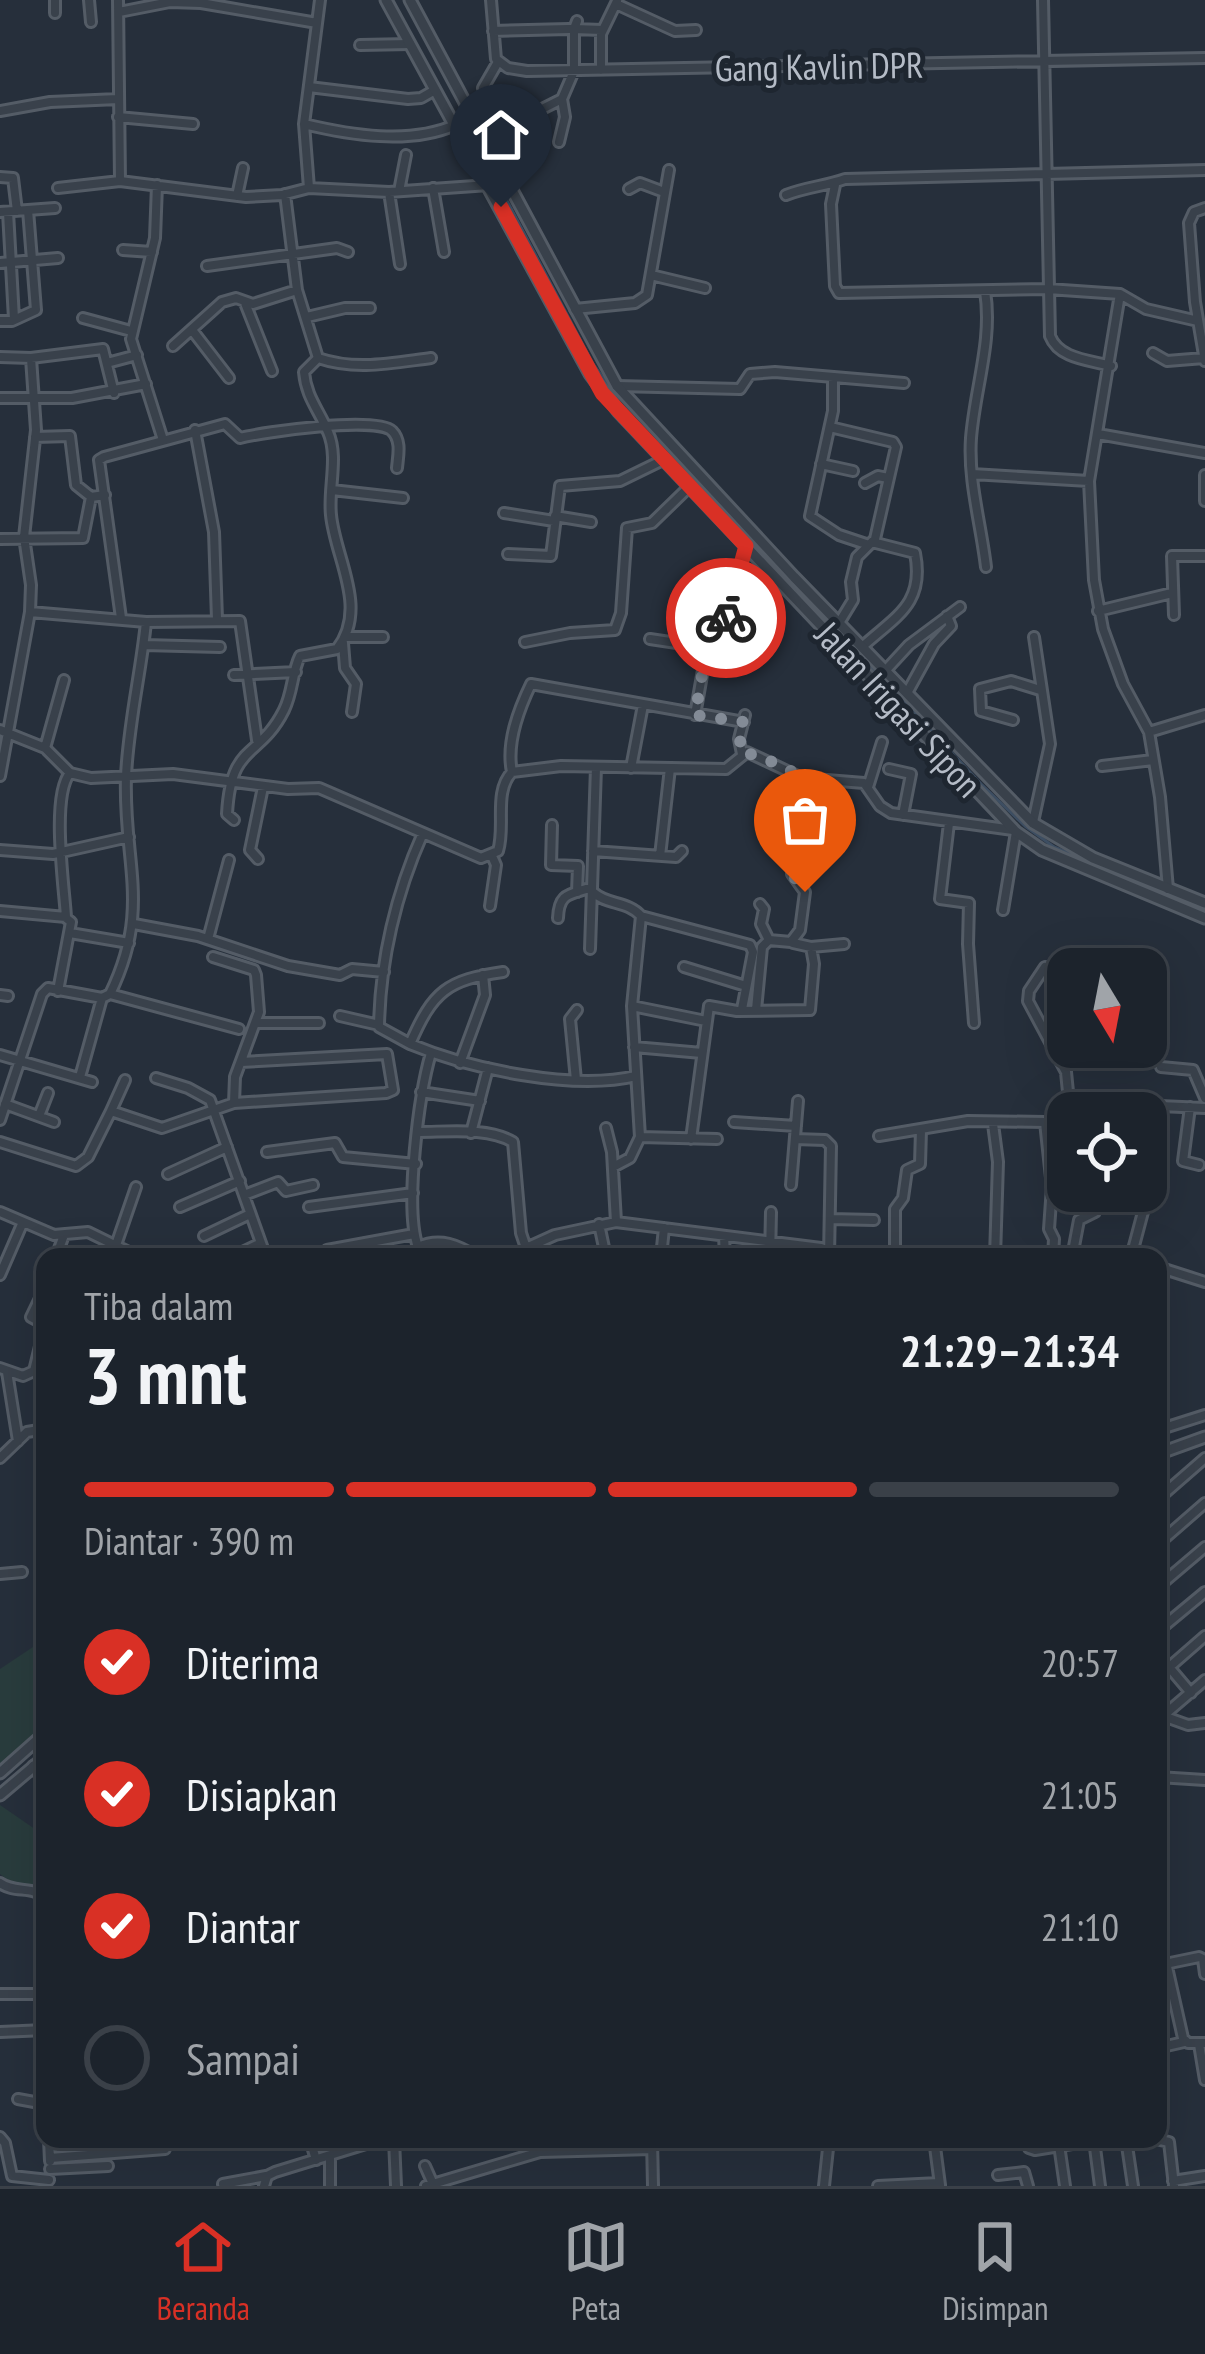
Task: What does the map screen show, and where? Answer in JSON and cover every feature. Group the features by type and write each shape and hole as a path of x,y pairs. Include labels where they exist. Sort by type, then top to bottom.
{"street":[{"path":"55,0 56,14"},
{"path":"89,0 91,22"},
{"path":"118,0 120,181"},
{"path":"309,188 304,124 320,0"},
{"name":"Jalan Irigasi Sipon","path":"386,0 595,383 663,460 1015,831 1036,834 1205,903"},
{"name":"Jalan Irigasi Sipon","path":"410,0 617,386 1036,834 1205,918"},
{"path":"483,88 498,62 491,0"},
{"path":"1043,0 1052,344 1068,355 1111,366"},
{"path":"119,12 170,2 201,3 317,23"},
{"path":"601,70 602,30 616,2 675,31 696,30"},
{"path":"493,31 575,24 602,30"},
{"path":"559,142 565,117 562,99 574,70 575,24"},
{"path":"360,45 410,44"},
{"name":"Gang Kavlin DPR","path":"498,62 518,70 601,70 1205,58"},
{"path":"309,87 408,99 435,90"},
{"path":"0,111 50,101 118,99"},
{"path":"514,111 530,115 562,99"},
{"path":"118,117 193,124"},
{"path":"304,124 352,134 413,135 455,125"},
{"path":"400,264 394,191 406,154"},
{"path":"237,196 243,168"},
{"path":"574,309 639,302 646,295 669,170"},
{"path":"785,195 845,179 1205,170"},
{"path":"0,177 13,178 14,320"},
{"path":"58,188 120,181 237,196 309,188 394,191 489,185"},
{"path":"629,189 640,183 664,192"},
{"path":"835,184 831,229 836,291 1120,294 1146,309 1198,321"},
{"path":"158,185 152,252 131,332 163,440"},
{"path":"433,188 444,252"},
{"path":"285,194 297,290 319,358"},
{"path":"13,211 56,208"},
{"path":"1154,353 1167,361 1205,359 1189,223 1194,212 1205,208"},
{"path":"0,321 36,310 34,260 13,211"},
{"path":"206,266 337,248 348,252"},
{"path":"123,250 152,252"},
{"path":"0,263 58,258"},
{"path":"651,275 705,288"},
{"path":"173,346 222,302 236,298 267,301 297,290"},
{"path":"985,291 988,330 975,398 972,474 986,567"},
{"path":"1120,294 1089,481 1098,611 1123,684 1149,732 1168,890"},
{"path":"244,302 272,371"},
{"path":"306,318 345,308 370,308"},
{"path":"83,318 131,332"},
{"path":"192,330 229,378"},
{"path":"0,357 101,349 114,393"},
{"path":"107,363 137,355"},
{"path":"0,776 4,730 30,612 32,585 24,537 35,437 31,358"},
{"path":"319,358 339,365 374,366 431,358"},
{"path":"319,358 304,376 310,402 330,440 333,528 349,587 344,639 345,668 356,690 352,712"},
{"path":"617,386 738,389 754,373 904,383"},
{"path":"833,377 830,427 810,516 839,535 915,553 918,587 910,604 862,647"},
{"path":"0,398 114,393 146,384"},
{"path":"121,618 99,460 225,424 239,438 361,424 387,428 399,445 398,468"},
{"path":"830,427 896,444 869,543 857,557 850,582 853,600 839,623"},
{"path":"195,430 214,532 218,619"},
{"path":"1098,434 1205,453"},
{"path":"35,437 70,436 76,485 92,497 105,495"},
{"path":"508,554 550,557 560,486 620,481 663,460"},
{"path":"821,464 853,471"},
{"path":"972,474 1089,481"},
{"path":"1205,475 1205,501"},
{"path":"865,482 888,478"},
{"path":"525,642 615,630 620,625 627,528 652,523 689,487"},
{"path":"332,490 403,498"},
{"path":"0,539 83,538 92,497"},
{"path":"504,513 591,522"},
{"path":"89,516 109,517"},
{"path":"695,715 706,653 729,610 746,546"},
{"path":"1174,616 1172,556 1205,556"},
{"path":"1098,611 1172,593"},
{"path":"885,671 909,645 960,608"},
{"path":"30,612 146,622 218,619 241,624 256,740"},
{"path":"907,693 934,644 951,626 947,616"},
{"path":"80,1078 134,924 126,776 146,622"},
{"path":"1034,637 1050,726 1036,834"},
{"path":"234,820 226,814 230,779 238,760 274,728 290,699 300,656 330,652 344,639 383,638"},
{"path":"650,639 710,648"},
{"path":"144,645 220,647"},
{"path":"234,675 296,673"},
{"path":"45,748 64,680"},
{"path":"1012,720 981,711 980,689 1011,681 1040,690"},
{"path":"512,772 512,737 531,685 590,692 695,715 744,718 742,754"},
{"path":"631,768 644,706"},
{"path":"1149,732 1205,715"},
{"path":"4,730 45,748 70,773 91,778 173,774 263,787 319,788 481,858 498,851 502,792 512,772 596,767 726,770 742,754 752,753 792,775 817,781 858,781 885,810 1015,831 1003,910"},
{"path":"868,787 882,742"},
{"path":"1102,766 1153,760"},
{"path":"590,949 596,767"},
{"path":"660,856 670,768"},
{"path":"889,770 910,774 903,815"},
{"path":"66,917 62,789 70,773"},
{"path":"791,943 800,930 805,892 792,874 817,781"},
{"path":"258,859 250,850 263,787"},
{"path":"949,823 940,899 969,903 974,1023"},
{"path":"552,825 551,866 578,866 577,892"},
{"path":"423,833 403,884 384,972 382,1031 431,1053 488,1069 608,1083 636,1076"},
{"path":"0,850 63,851 129,837"},
{"path":"593,851 676,857 682,851"},
{"path":"490,906 496,866 491,856"},
{"path":"208,939 229,860"},
{"path":"558,918 559,903 577,892 593,890"},
{"path":"593,890 601,898 634,908 641,916 750,945 753,952 742,1010"},
{"path":"760,904 764,909 761,924 769,940"},
{"path":"0,911 66,917 71,922 58,991"},
{"path":"613,1167 630,1158 640,1137 632,1006 641,916"},
{"path":"134,924 340,975 352,969 384,972"},
{"path":"70,933 130,943"},
{"path":"769,940 811,947 844,944"},
{"path":"756,1010 762,947 769,940"},
{"path":"692,1138 710,1006 810,1010 811,947"},
{"path":"213,957 254,970 256,1023 224,1106 227,1147 250,1193 250,1214 263,1248"},
{"path":"684,967 746,986"},
{"path":"1045,967 1028,1001 1047,1032"},
{"path":"410,1044 440,993 462,977 503,971"},
{"path":"460,1063 485,995 483,974"},
{"path":"0,1120 48,988 106,996 239,1029"},
{"path":"632,1006 706,1021"},
{"path":"576,1080 570,1019 577,1010"},
{"path":"340,1016 379,1025"},
{"path":"256,1023 319,1023"},
{"path":"634,1047 702,1053"},
{"path":"417,1248 413,1192 421,1092 431,1053"},
{"path":"111,1111 162,1127 224,1106 393,1090 387,1054 241,1062"},
{"path":"0,1055 92,1082"},
{"path":"1167,1068 1193,1070 1205,1098"},
{"path":"471,1132 488,1069"},
{"path":"156,1078 224,1106"},
{"path":"0,1142 82,1165 124,1080"},
{"path":"421,1092 480,1101"},
{"path":"39,1116 48,1093"},
{"path":"791,1185 798,1101"},
{"path":"5,1104 54,1122"},
{"path":"1167,1106 1205,1108"},
{"path":"1190,1107 1183,1161 1199,1165"},
{"path":"879,1136 968,1121 1045,1122 1054,1248"},
{"path":"734,1123 796,1126"},
{"path":"993,1124 998,1162 996,1248"},
{"path":"606,1128 616,1222"},
{"path":"895,1248 894,1213 903,1198 907,1170 920,1164 920,1130"},
{"path":"418,1132 509,1137 527,1248"},
{"path":"640,1137 717,1139"},
{"path":"795,1138 825,1140 831,1146 830,1248"},
{"path":"267,1152 334,1143 339,1156 416,1164"},
{"path":"168,1174 227,1147"},
{"path":"180,1207 240,1181"},
{"path":"250,1193 278,1182 286,1191 313,1185"},
{"path":"116,1245 136,1187"},
{"path":"309,1208 413,1192"},
{"path":"0,1212 54,1235 88,1232 122,1248"},
{"path":"769,1248 771,1212"},
{"path":"1074,1248 1079,1220 1095,1212"},
{"path":"1133,1248 1143,1212"},
{"path":"203,1236 250,1214"},
{"path":"830,1219 874,1220"},
{"path":"0,1275 23,1222"},
{"path":"534,1248 555,1235 616,1222 802,1248"},
{"path":"598,1224 604,1248"},
{"path":"662,1248 664,1228"},
{"path":"338,1248 413,1234"},
{"path":"59,1248 64,1235"},
{"path":"724,1236 725,1248"},
{"path":"424,1248 434,1242 458,1248"},
{"path":"251,1248 261,1243"},
{"path":"1167,1270 1205,1282"},
{"path":"18,1441 3,1370 31,1375 36,1358"},
{"path":"1167,1427 1205,1415"},
{"path":"0,1458 27,1432 36,1430"},
{"path":"1167,1451 1205,1437"},
{"path":"1167,1491 1205,1457 1192,1442"},
{"path":"1167,1536 1205,1503"},
{"path":"1167,1579 1205,1547"},
{"path":"0,1574 22,1572"},
{"path":"1167,1624 1205,1592"},
{"path":"1191,1693 1169,1667 1205,1636"},
{"path":"1167,1714 1205,1680"},
{"path":"1167,1719 1205,1723"},
{"path":"0,1773 36,1741"},
{"path":"0,1796 36,1764"},
{"path":"33,1766 36,1770"},
{"path":"1167,1778 1205,1780"},
{"path":"0,1883 36,1891"},
{"path":"1167,1963 1199,1957 1205,1974"},
{"path":"1167,1983 1186,2042"},
{"path":"0,1994 36,1994"},
{"path":"0,2032 36,2030"},
{"path":"1167,2043 1202,2043 1205,2080"},
{"path":"18,2099 36,2102"},
{"path":"0,2137 15,2179 49,2178 108,2166"},
{"path":"1167,2140 1174,2183 1205,2176"},
{"path":"49,2178 50,2148"},
{"path":"313,2148 316,2160"},
{"path":"223,2184 266,2181 356,2148"},
{"path":"394,2148 396,2186"},
{"path":"425,2166 429,2185 521,2156 614,2148"},
{"path":"652,2148 653,2186"},
{"path":"824,2186 828,2148"},
{"path":"878,2186 940,2185 935,2148"},
{"path":"1028,2148 1028,2186"},
{"path":"1059,2148 1065,2186"},
{"path":"1095,2148 1100,2186"},
{"path":"1127,2148 1133,2186"},
{"path":"50,2158 165,2149"},
{"path":"329,2157 330,2186"},
{"path":"998,2175 1025,2173"}],"shaded area":[{"path":"36,1645 36,1732 0,1764 0,1669"},
{"path":"0,1805 36,1830 36,1883 16,1886 0,1874"}],"waterway":[{"path":"506,199 593,364 611,389 981,784 1054,847 1205,911"}],"way so far":[{"path":"726,618 706,653 695,715 744,722 742,754 752,753 792,775 817,781 792,874 805,892"}],"route":[{"path":"501,207 602,393 746,546 726,618"}]}
